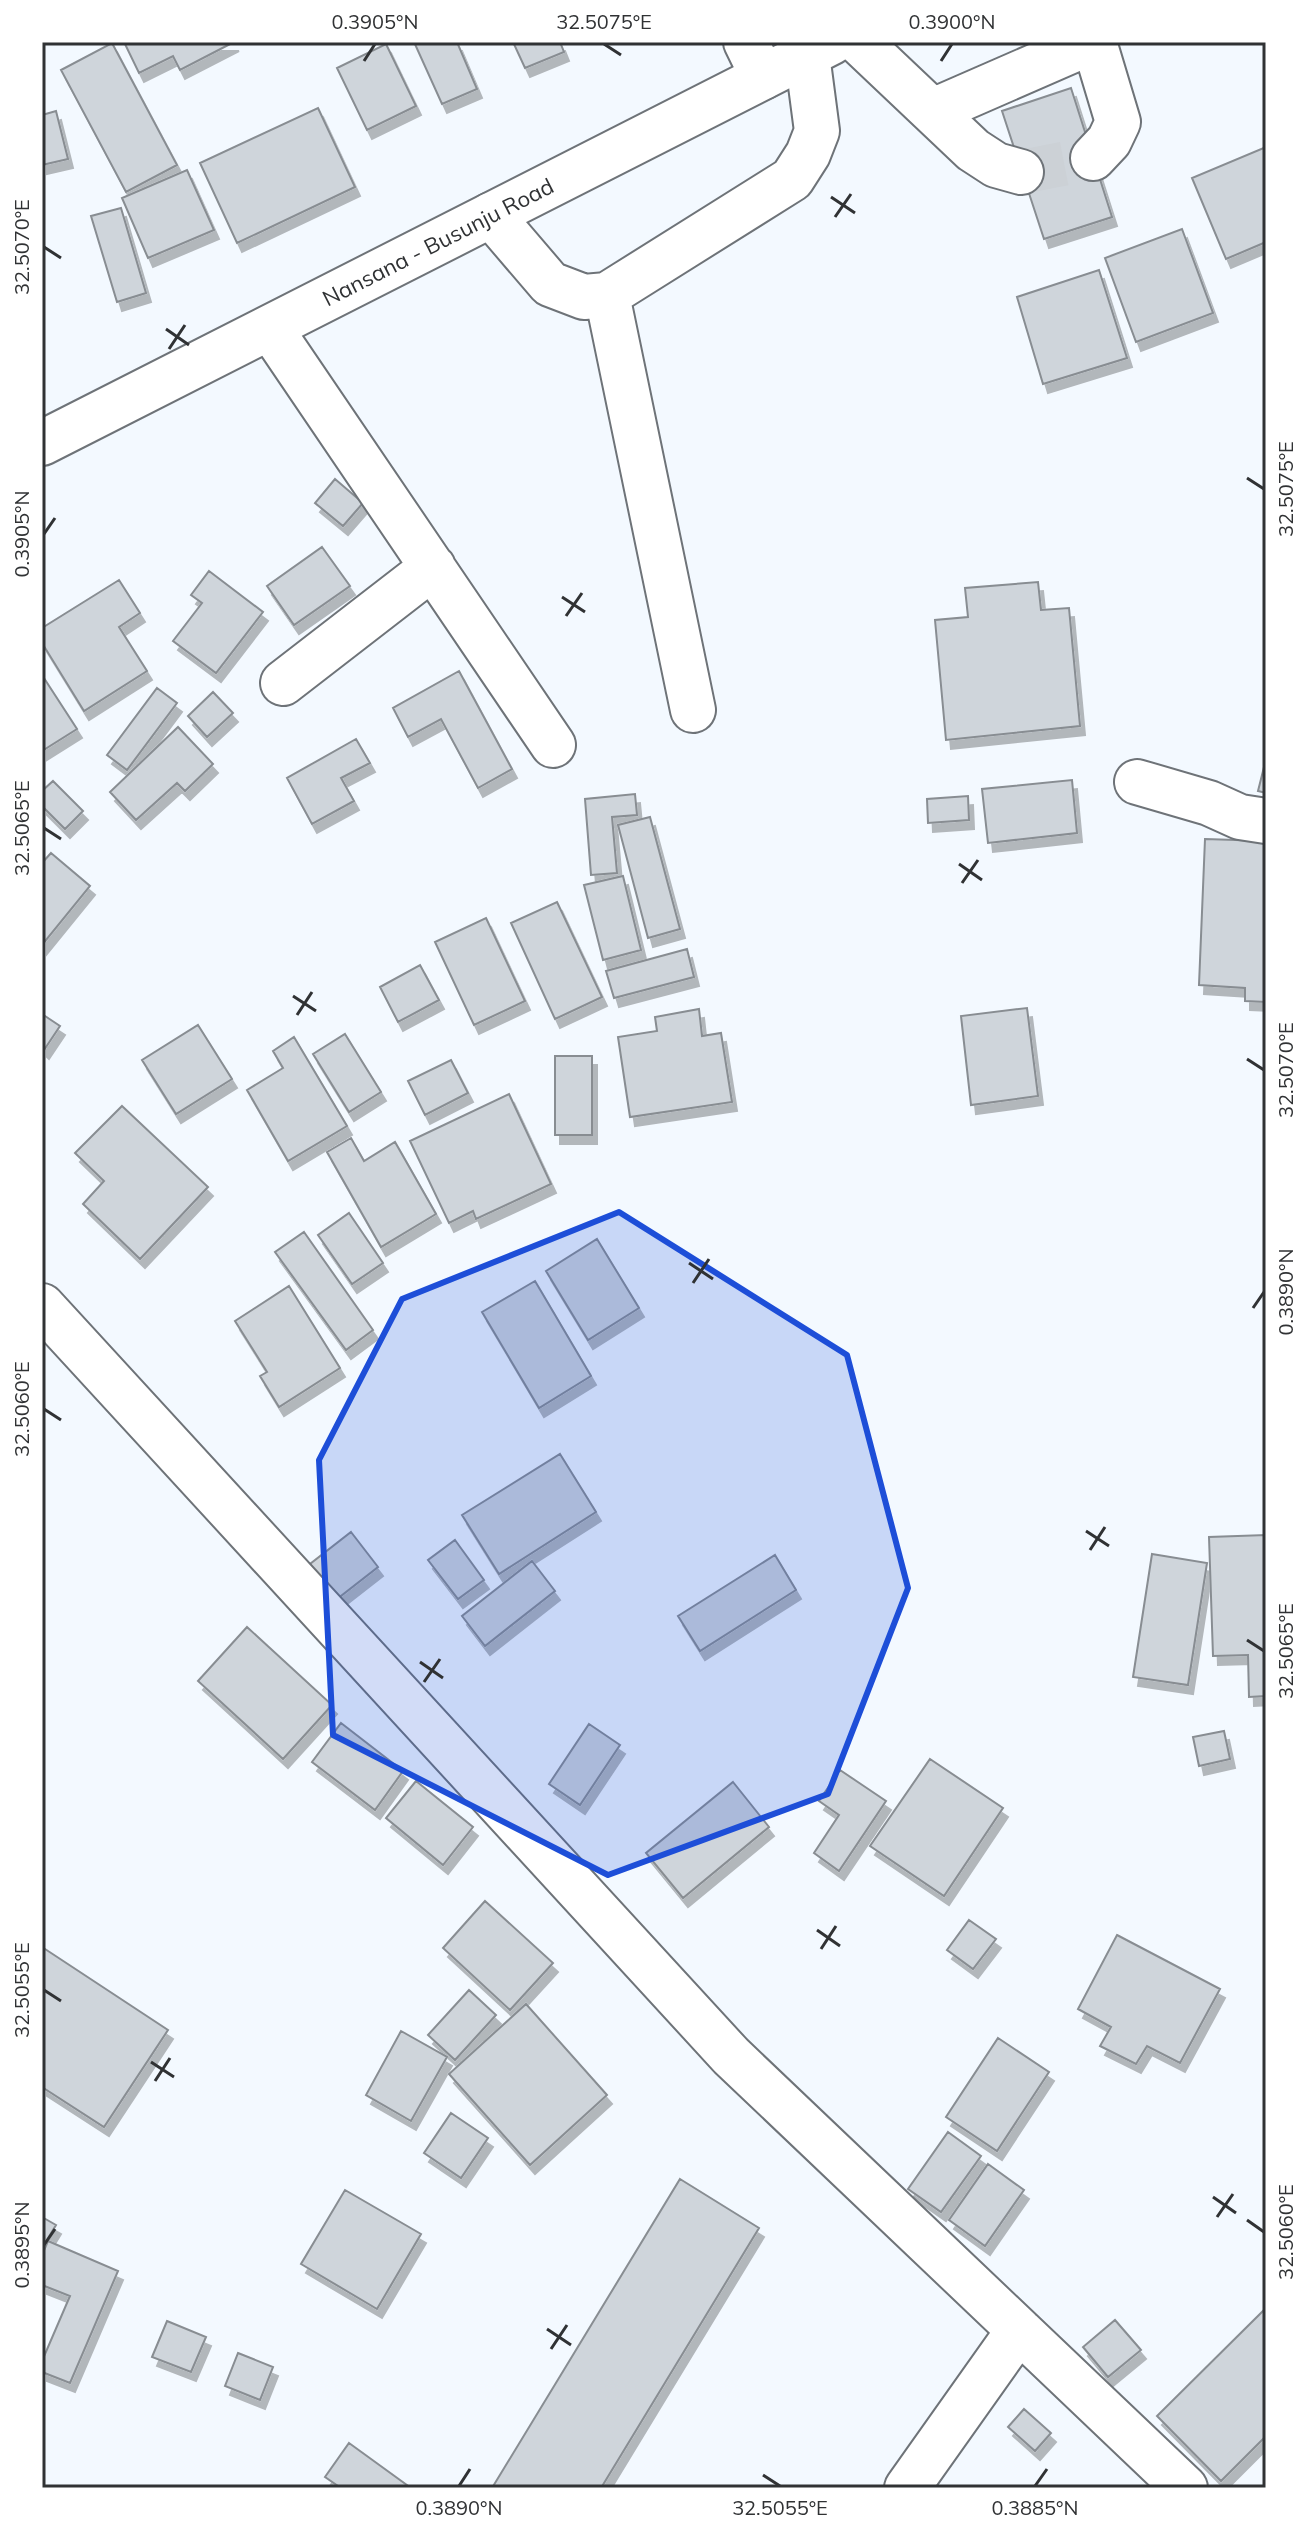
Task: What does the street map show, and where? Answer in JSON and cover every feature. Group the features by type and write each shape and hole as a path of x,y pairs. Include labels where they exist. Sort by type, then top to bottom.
{"street":[{"path":"859,42 973,150 996,165 1021,172"},
{"path":"933,111 1092,42 1118,122 1109,141 1093,158"},
{"path":"491,215 550,284 584,297 607,295 792,179 808,154 817,131 820,49"},
{"name":"Nansana - Busunju Road","path":"42,443 491,215 755,60 820,49"},
{"path":"607,295 693,710"},
{"path":"270,328 553,745"},
{"path":"283,683 433,567"},
{"path":"1137,782 1209,803 1240,817 1266,821"},
{"path":"42,1306 731,2056 1185,2488"},
{"path":"907,2488 1019,2330"}],"highlighted area":[{"path":"619,1212 847,1355 908,1588 828,1794 608,1875 333,1735 319,1460 402,1299"}],"building":[{"path":"124,42 234,42 180,70 173,56 139,73"},
{"path":"414,42 457,42 477,89 442,104"},
{"path":"513,42 560,42 564,52 525,68"},
{"path":"112,43 177,165 126,192 61,70"},
{"path":"386,44 416,106 367,130 337,68"},
{"path":"1071,88 1112,217 1044,239 1002,111"},
{"path":"318,108 355,187 237,243 200,163"},
{"path":"56,111 68,159 42,165 42,115"},
{"path":"1266,147 1266,242 1226,259 1192,178"},
{"path":"187,170 214,230 148,258 122,198"},
{"path":"121,208 146,293 117,302 91,216"},
{"path":"1182,229 1213,313 1136,342 1105,258"},
{"path":"1099,270 1127,358 1043,384 1017,297"},
{"path":"335,479 363,503 343,526 315,503"},
{"path":"322,547 350,586 294,625 267,586"},
{"path":"209,571 263,612 216,673 173,641 202,603 191,595"},
{"path":"119,580 140,613 119,627 147,671 84,711 42,643 42,628"},
{"path":"1038,582 1041,610 1069,608 1080,726 946,740 935,620 968,617 965,588"},
{"path":"459,671 512,769 478,788 441,719 408,737 393,708"},
{"path":"42,675 77,729 42,751"},
{"path":"157,688 177,703 127,770 107,755"},
{"path":"213,692 233,713 207,737 188,716"},
{"path":"178,727 213,764 185,791 177,783 136,820 110,792"},
{"path":"356,739 370,763 341,778 354,801 312,824 287,778"},
{"path":"1266,759 1266,793 1258,791"},
{"path":"1072,780 1077,833 988,843 982,789"},
{"path":"53,781 83,811 65,829 42,806 42,791"},
{"path":"635,794 637,815 612,817 617,873 591,875 585,799"},
{"path":"968,796 969,820 928,823 927,799"},
{"path":"650,817 680,929 648,938 618,825"},
{"path":"1205,839 1266,841 1266,1002 1245,1001 1245,988 1199,985"},
{"path":"51,853 90,886 42,945 42,863"},
{"path":"623,876 641,950 603,960 584,885"},
{"path":"557,902 602,997 555,1019 511,923"},
{"path":"486,918 525,1001 474,1025 435,942"},
{"path":"687,949 694,977 614,998 606,971"},
{"path":"420,965 439,1000 398,1022 380,987"},
{"path":"1027,1008 1038,1096 971,1105 961,1016"},
{"path":"699,1009 702,1036 721,1033 732,1102 630,1117 618,1037 657,1031 655,1017"},
{"path":"42,1014 60,1026 44,1050 42,1048"},
{"path":"198,1025 232,1079 176,1114 142,1060"},
{"path":"345,1034 381,1092 349,1112 313,1054"},
{"path":"294,1037 347,1126 288,1161 247,1090 283,1068 273,1051"},
{"path":"555,1056 592,1056 592,1135 555,1135"},
{"path":"451,1060 468,1093 425,1115 408,1081"},
{"path":"509,1094 551,1184 476,1219 473,1211 449,1223 410,1141"},
{"path":"122,1106 208,1187 140,1259 83,1204 104,1181 75,1153"},
{"path":"351,1138 364,1161 395,1142 436,1214 381,1247 327,1152"},
{"path":"349,1213 383,1263 352,1284 318,1235"},
{"path":"304,1232 373,1330 346,1350 275,1252"},
{"path":"597,1239 639,1308 588,1340 546,1271"},
{"path":"535,1281 591,1376 539,1408 482,1312"},
{"path":"289,1286 340,1368 279,1407 260,1376 267,1372 235,1321"},
{"path":"560,1454 596,1512 499,1574 462,1515"},
{"path":"351,1532 378,1567 337,1599 310,1564"},
{"path":"1266,1535 1266,1696 1249,1697 1248,1655 1213,1656 1209,1537"},
{"path":"455,1540 484,1580 458,1599 428,1560"},
{"path":"1152,1554 1207,1563 1188,1685 1133,1677"},
{"path":"775,1555 796,1590 700,1651 678,1616"},
{"path":"532,1561 555,1591 485,1646 462,1616"},
{"path":"247,1627 332,1705 283,1759 198,1681"},
{"path":"341,1723 403,1771 375,1810 312,1762"},
{"path":"589,1724 620,1745 580,1805 549,1784"},
{"path":"1224,1731 1230,1759 1199,1766 1193,1737"},
{"path":"930,1759 1003,1808 944,1896 870,1846"},
{"path":"840,1770 886,1801 839,1871 814,1853 839,1815 819,1801"},
{"path":"416,1781 473,1827 443,1865 386,1818"},
{"path":"733,1782 769,1827 683,1898 646,1853"},
{"path":"485,1901 553,1963 510,2010 443,1948"},
{"path":"969,1920 996,1939 973,1969 947,1950"},
{"path":"1117,1935 1220,1989 1180,2063 1147,2046 1136,2064 1100,2046 1111,2027 1078,2009"},
{"path":"42,1947 168,2030 104,2127 42,2087"},
{"path":"469,1990 496,2015 455,2060 428,2035"},
{"path":"526,2004 607,2095 530,2165 449,2074"},
{"path":"401,2031 447,2057 411,2121 366,2095"},
{"path":"998,2038 1049,2072 997,2151 946,2117"},
{"path":"451,2113 488,2138 461,2178 424,2153"},
{"path":"948,2132 981,2156 941,2212 908,2189"},
{"path":"988,2164 1024,2190 985,2246 949,2220"},
{"path":"680,2179 759,2228 601,2488 492,2488"},
{"path":"345,2190 421,2234 377,2309 301,2264"},
{"path":"42,2217 56,2225 42,2248"},
{"path":"48,2241 118,2271 70,2383 42,2372 42,2361 70,2296 42,2285 42,2255"},
{"path":"1266,2308 1266,2436 1221,2481 1157,2416"},
{"path":"1115,2320 1141,2350 1108,2377 1083,2347"},
{"path":"167,2321 206,2337 191,2372 152,2357"},
{"path":"238,2353 273,2367 260,2400 225,2386"},
{"path":"1024,2409 1051,2433 1035,2451 1008,2427"},
{"path":"349,2443 411,2488 341,2488 325,2477"}],"tunnel":[{"path":"1021,172 1093,158"}]}
